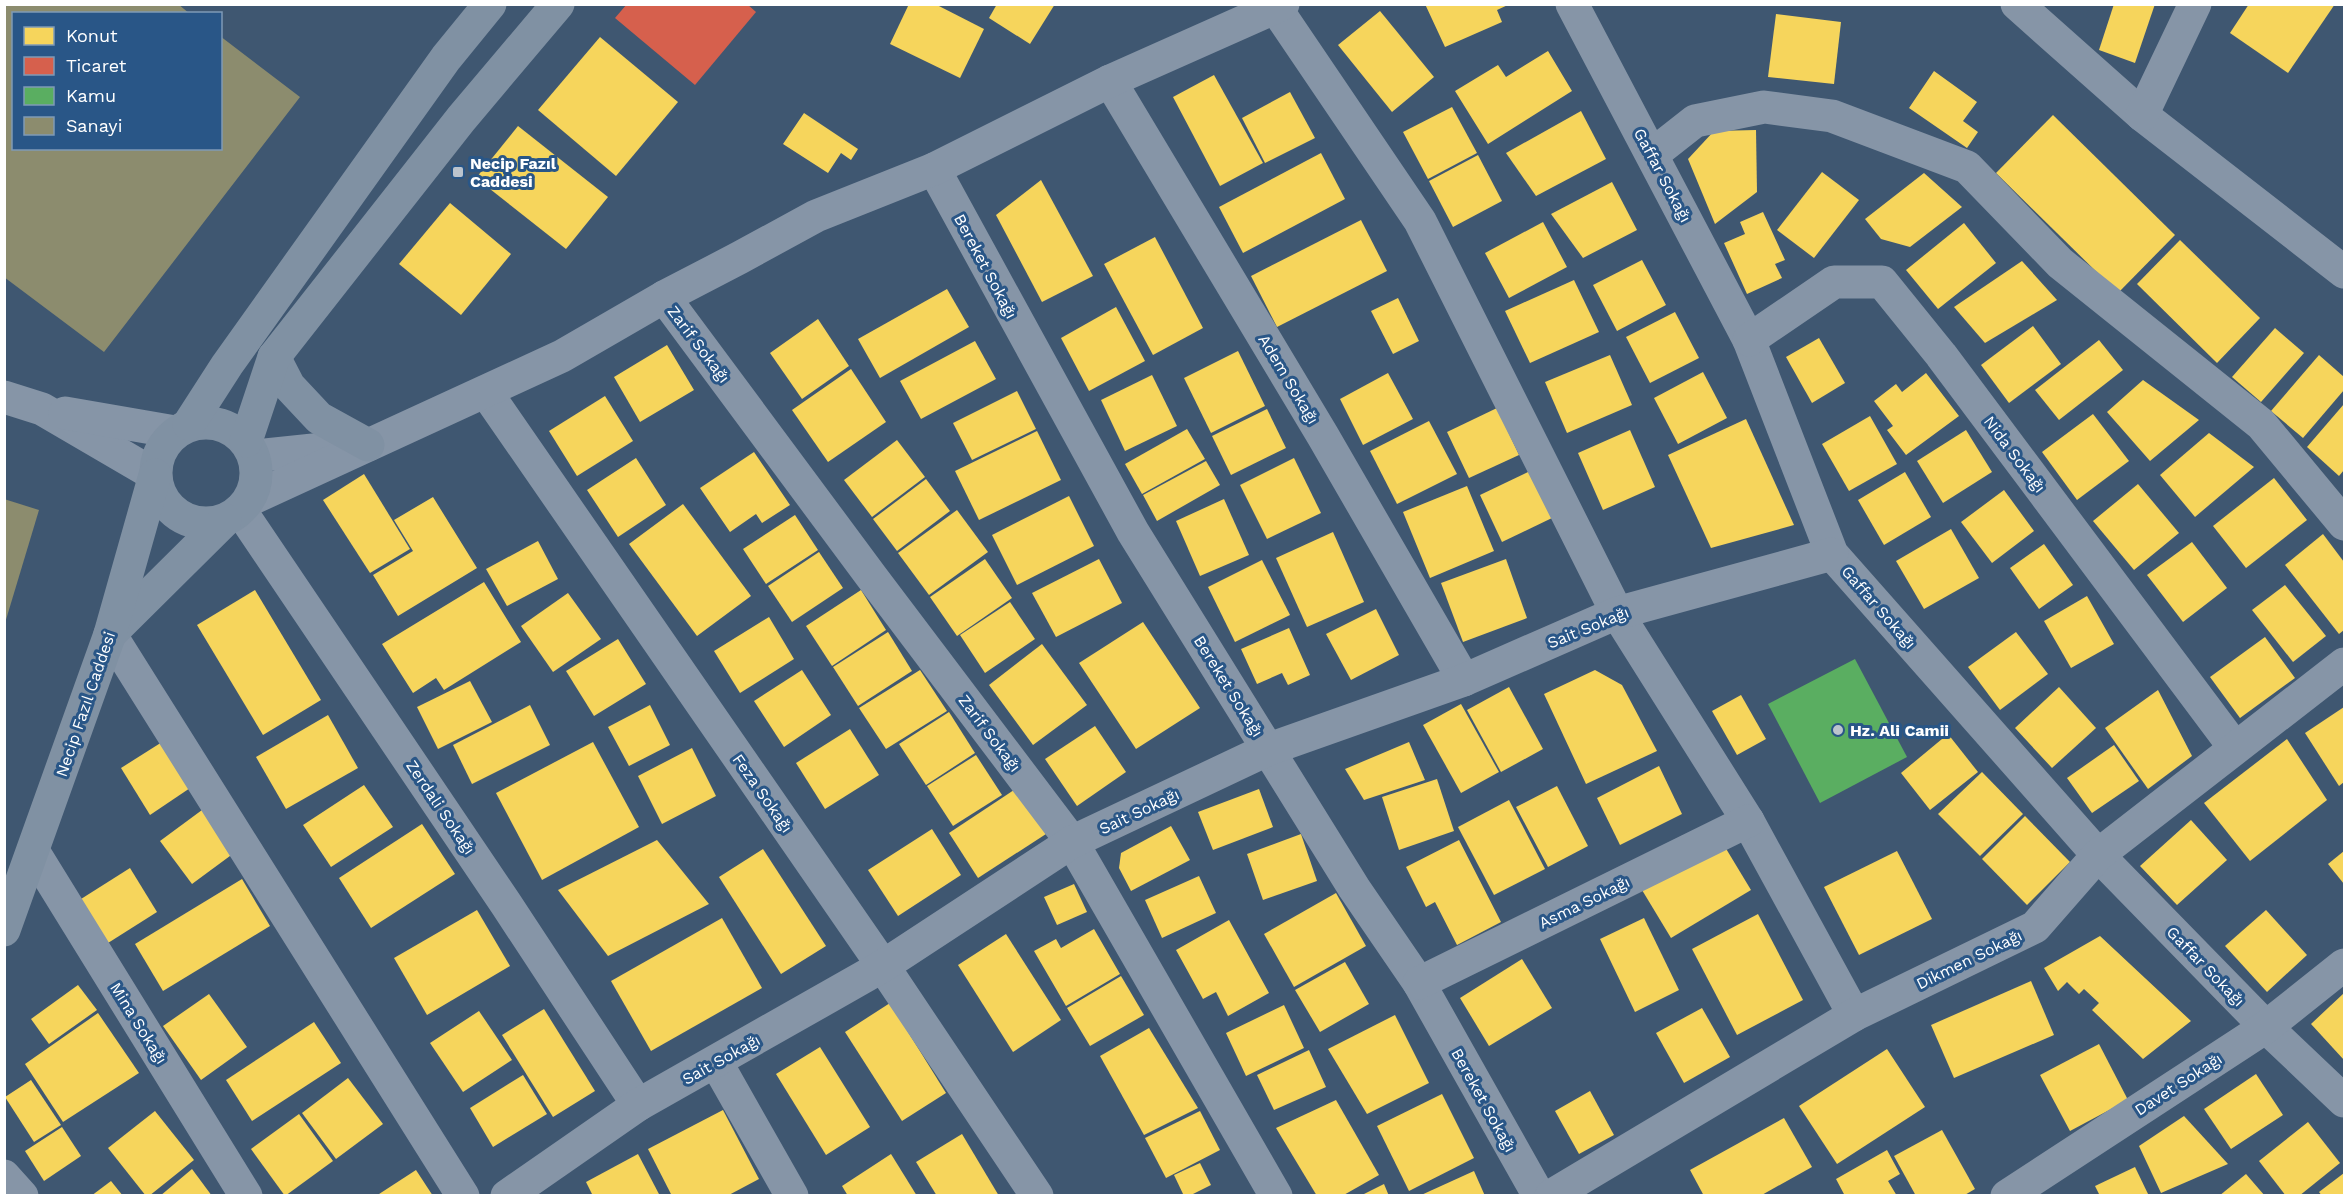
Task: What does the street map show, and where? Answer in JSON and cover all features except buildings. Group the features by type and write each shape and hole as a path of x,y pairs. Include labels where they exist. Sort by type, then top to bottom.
{"street":[{"path":"490,4 446,58 182,428 164,444 157,459 155,475 158,491 166,505 178,515 194,522 210,523 368,445 562,356 664,297 816,216 933,169 1110,81 1278,6 1420,221 1617,613 1748,821 1854,1015"},
{"path":"250,448 274,357 461,120 558,4"},
{"name":"Gaffar Sokağı","path":"1572,4 1749,340 1832,554 2098,855 2266,1027 2344,1101"},
{"path":"2017,4 2142,115 2344,272"},
{"path":"2142,115 2195,4"},
{"name":"Adem Sokağı","path":"1110,81 1323,436 1464,680"},
{"path":"1653,154 1695,121 1764,107 1832,116 1967,167 2060,263 2261,424 2344,524"},
{"name":"Bereket Sokağı","path":"933,169 1133,532 1354,888 1419,984 1539,1196"},
{"name":"Nida Sokağı","path":"1749,340 1834,282 1882,282 1941,355 2235,748"},
{"name":"Zarif Sokağı","path":"664,297 878,586 1072,842 1275,1196"},
{"path":"274,357 289,386 318,418 368,445"},
{"name":"Feza Sokağı","path":"486,392 883,966 1036,1196"},
{"path":"4,397 42,409 182,428 205,422 220,424 234,431 250,448 257,470 255,486 238,510 110,634 463,1196"},
{"path":"42,409 155,475"},
{"path":"250,448 368,445"},
{"name":"Necip Fazıl Caddesi","path":"4,930 110,634 155,475"},
{"name":"Zerdali Sokağı","path":"238,510 493,885 638,1106"},
{"name":"Sait Sokağı","path":"507,1196 638,1106 883,966 1072,842 1269,749 1464,680 1617,613 1832,554"},
{"name":"Dikmen Sokağı","path":"1551,1196 1854,1015 2035,927 2098,855 2344,664"},
{"name":"Asma Sokağı","path":"1419,984 1748,821"},
{"name":"Mina Sokağı","path":"33,851 246,1196"},
{"name":"Davet Sokağı","path":"2007,1196 2266,1027 2344,965"},
{"path":"716,1062 792,1196"},
{"path":"4,1176 22,1196"}],"place":[{"name":"Necip Fazıl Caddesi","path":"458,172"},
{"name":"Hz. Ali Camii","path":"1838,730"}]}
